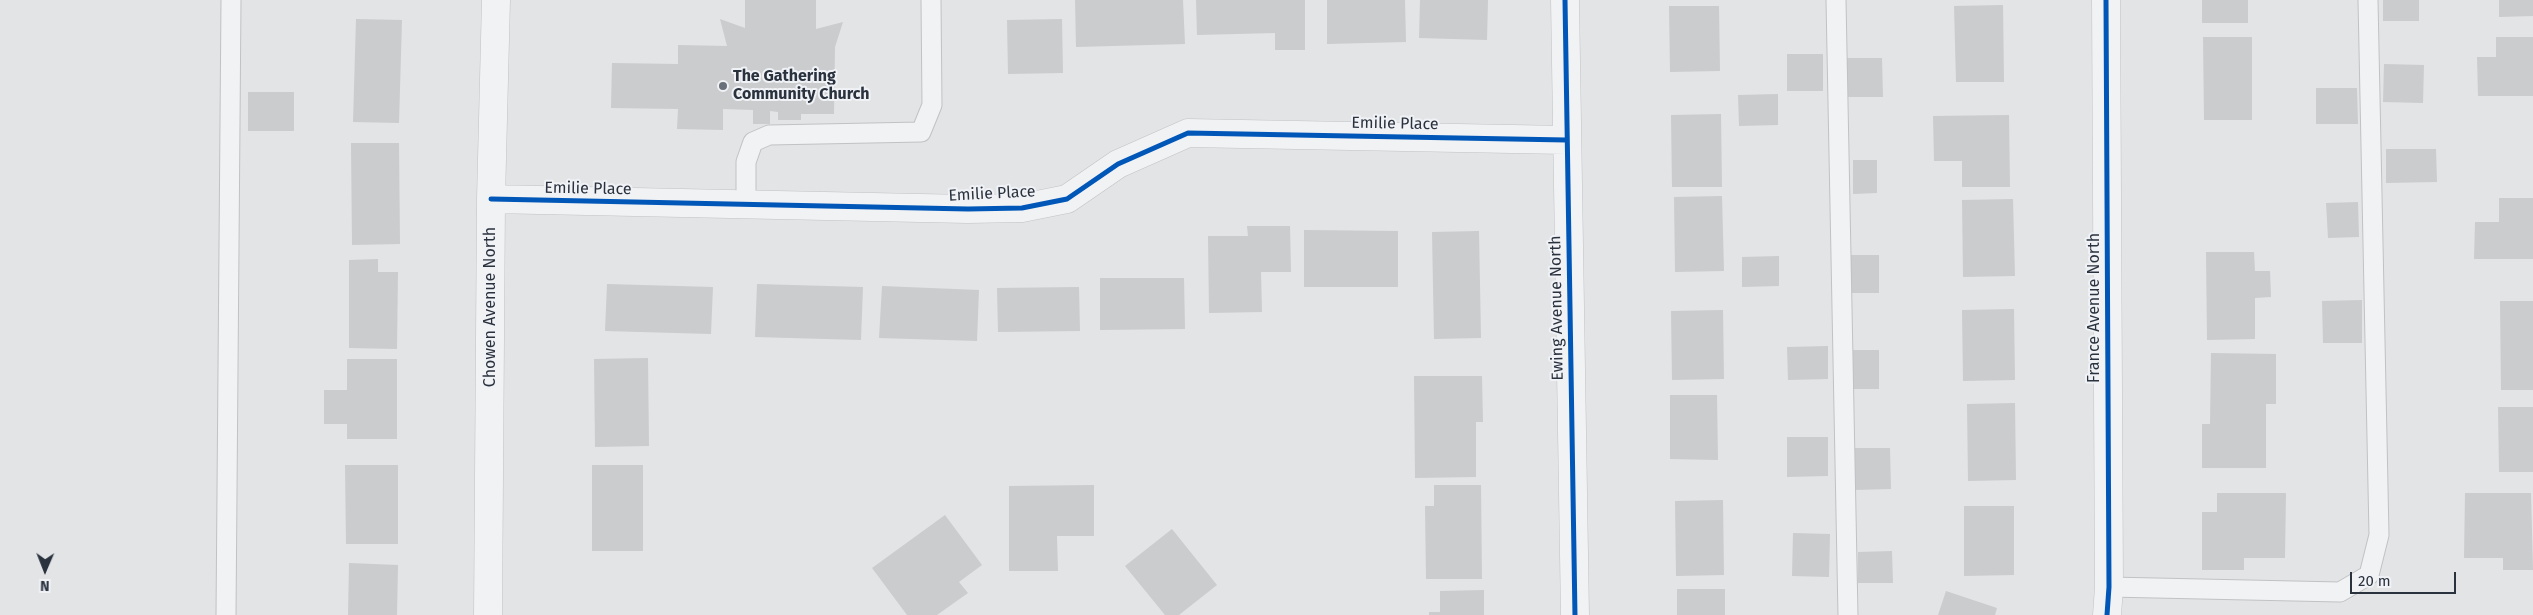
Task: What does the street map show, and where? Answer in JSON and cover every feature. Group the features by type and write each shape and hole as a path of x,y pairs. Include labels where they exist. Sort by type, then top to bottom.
{"street":[{"name":"Chowen Avenue North","path":"488,615 496,0"},
{"name":"Ewing Avenue North","path":"1565,0 1575,615"},
{"name":"France Avenue North","path":"2106,0 2109,586 2107,615"},
{"name":"Emilie Place","path":"492,199 968,210 1022,208 1067,199 1118,164 1188,133 1566,140"}],"lane":[{"path":"226,615 232,0"},
{"path":"746,204 746,162 753,142 769,135 921,132 932,105 931,0"},
{"path":"1836,0 1848,615"},
{"path":"2109,586 2340,592 2369,575 2379,535 2368,0"}],"building":[{"name":"The Gathering Community Church","path":"745,0 816,0 816,29 843,22 835,47 834,114 801,114 801,120 778,120 778,112 770,111 770,124 753,124 753,110 723,109 723,130 677,129 678,109 611,108 612,63 678,64 678,45 727,46 720,19 745,28"},
{"path":"1075,0 1183,0 1185,44 1076,47"},
{"path":"1196,0 1305,0 1305,50 1275,50 1275,33 1197,35"},
{"path":"1327,0 1405,0 1406,42 1327,44"},
{"path":"1420,0 1488,0 1487,40 1419,38"},
{"path":"2202,0 2248,0 2248,23 2202,23"},
{"path":"2383,0 2419,0 2419,21 2383,21"},
{"path":"2499,0 2533,0 2533,16 2499,17"},
{"path":"2003,5 2004,82 1956,82 1954,6"},
{"path":"1669,6 1719,6 1720,71 1670,72"},
{"path":"356,19 402,20 399,123 353,122"},
{"path":"1062,19 1063,73 1008,74 1007,20"},
{"path":"2203,37 2252,37 2252,120 2204,120"},
{"path":"2496,37 2533,37 2533,96 2478,96 2477,57 2496,57"},
{"path":"1787,54 1823,54 1823,91 1787,91"},
{"path":"1847,58 1882,58 1883,97 1847,97"},
{"path":"2384,64 2424,65 2423,103 2383,102"},
{"path":"2316,88 2357,88 2358,124 2316,124"},
{"path":"248,92 294,92 294,131 248,131"},
{"path":"1778,94 1778,125 1739,126 1738,95"},
{"path":"1721,114 1722,187 1672,187 1671,115"},
{"path":"2009,115 2010,187 1962,187 1962,161 1934,161 1933,116"},
{"path":"351,143 399,143 400,244 352,245"},
{"path":"2386,149 2436,149 2437,182 2386,183"},
{"path":"1853,160 1877,160 1877,193 1853,194"},
{"path":"1722,196 1724,271 1675,272 1674,197"},
{"path":"2499,198 2533,198 2533,259 2474,259 2475,222 2499,222"},
{"path":"2013,199 2015,276 1963,277 1962,200"},
{"path":"2358,202 2359,237 2328,238 2326,203"},
{"path":"1247,226 1290,226 1291,272 1261,272 1262,312 1209,313 1208,236 1248,236"},
{"path":"1304,230 1398,231 1398,287 1304,287"},
{"path":"1479,231 1481,338 1434,339 1432,232"},
{"path":"2206,252 2254,252 2255,271 2270,271 2271,297 2255,298 2255,339 2207,340"},
{"path":"1850,255 1879,255 1879,293 1850,293"},
{"path":"1779,256 1779,286 1742,287 1742,257"},
{"path":"378,259 378,272 398,272 397,349 349,348 349,260"},
{"path":"1100,278 1184,278 1185,329 1100,330"},
{"path":"607,284 713,287 711,334 605,331"},
{"path":"757,284 863,287 861,340 755,337"},
{"path":"882,286 979,290 977,341 879,338"},
{"path":"1079,287 1080,331 998,332 997,288"},
{"path":"2362,300 2362,343 2323,343 2322,301"},
{"path":"2500,301 2533,301 2533,390 2501,390"},
{"path":"2014,309 2015,380 1963,381 1962,310"},
{"path":"1723,310 1724,379 1672,380 1671,311"},
{"path":"1828,346 1828,379 1788,380 1787,347"},
{"path":"1852,350 1879,350 1879,389 1852,389"},
{"path":"2211,353 2276,354 2276,404 2266,404 2266,468 2202,468 2202,424 2210,424"},
{"path":"648,358 649,446 595,447 594,359"},
{"path":"347,359 397,359 397,439 347,439 347,424 324,424 324,390 347,390"},
{"path":"1414,376 1482,376 1483,422 1476,422 1476,477 1415,478"},
{"path":"1670,395 1717,395 1718,460 1670,459"},
{"path":"2015,403 2016,480 1968,481 1967,404"},
{"path":"2498,407 2533,407 2533,472 2499,472"},
{"path":"1787,437 1828,437 1828,476 1787,477"},
{"path":"1853,448 1890,448 1891,489 1854,490"},
{"path":"345,465 398,465 398,544 346,544"},
{"path":"592,465 643,465 643,551 592,551"},
{"path":"1094,485 1094,536 1057,536 1058,571 1009,571 1009,486"},
{"path":"1434,485 1481,485 1482,579 1426,579 1425,506 1434,506"},
{"path":"2217,493 2286,493 2285,558 2244,558 2244,570 2202,570 2202,512 2217,512"},
{"path":"2465,493 2531,493 2533,570 2503,570 2503,558 2464,558"},
{"path":"1723,500 1724,575 1676,576 1675,501"},
{"path":"1964,506 2014,506 2014,575 1964,576"},
{"path":"945,515 982,565 959,582 968,593 937,615 907,615 872,568"},
{"path":"1172,529 1217,585 1179,615 1165,615 1125,566"},
{"path":"1793,533 1830,534 1829,577 1792,576"},
{"path":"1892,551 1893,583 1858,583 1858,552"},
{"path":"349,563 398,565 397,615 348,615"},
{"path":"1677,589 1725,589 1725,615 1677,615"},
{"path":"1484,590 1484,615 1429,615 1429,612 1440,612 1440,591"},
{"path":"1946,591 1997,608 1995,615 1938,615"}],"cycle path":[{"path":"1565,0 1575,615"},
{"path":"2106,0 2109,587 2107,615"},
{"path":"491,199 968,209 1022,208 1067,199 1118,164 1188,133 1566,140"}],"place":[{"name":"The Gathering Community Church","path":"723,86"}]}
